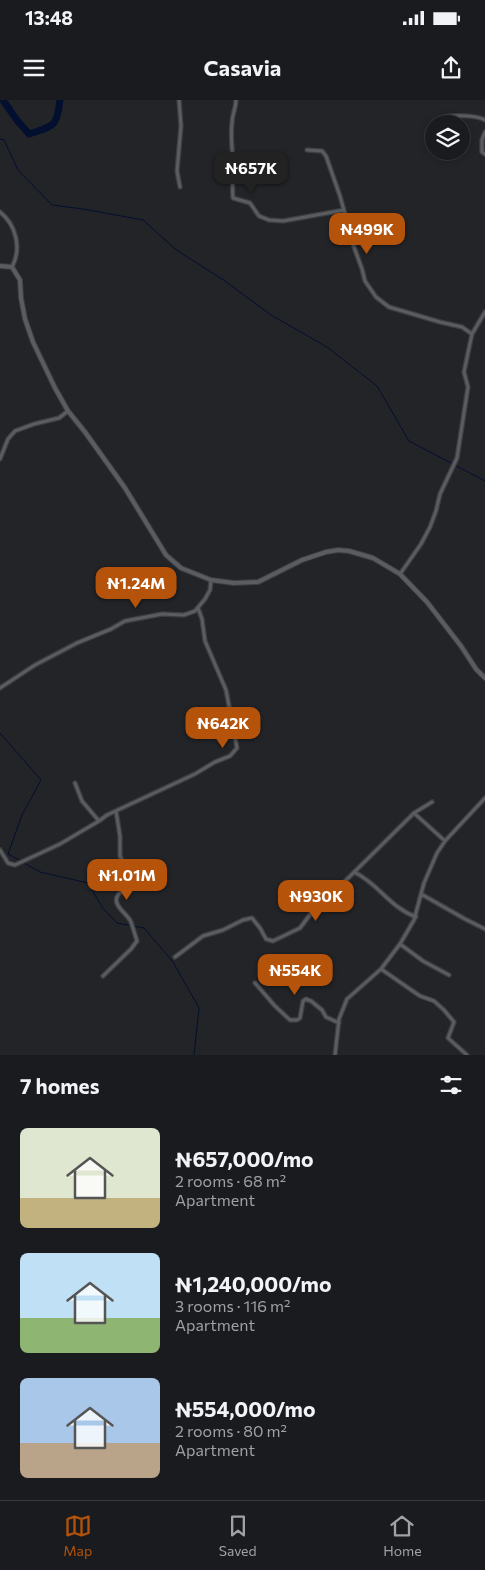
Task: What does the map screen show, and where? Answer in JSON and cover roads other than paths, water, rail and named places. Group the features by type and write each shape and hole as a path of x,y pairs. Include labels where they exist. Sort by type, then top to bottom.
{"street":[{"path":"180,100 181,126 177,172 180,187"},
{"path":"236,100 230,141 233,166 233,198 250,203 259,216 269,220 283,221 344,210"},
{"path":"470,117 480,117 485,120"},
{"path":"485,132 482,140 482,152 485,154"},
{"path":"307,150 322,151 326,156 365,281 376,297 389,307 440,322 462,326 472,334"},
{"path":"0,212 8,219 16,237 17,252 12,266 20,280 21,298 33,342 54,388 68,411 113,470 141,512 166,555 181,568 211,580 234,583 258,582 302,560 326,552 349,551 373,558 400,574 427,602 476,669 485,678"},
{"path":"0,266 12,266"},
{"path":"400,574 430,527 440,494 457,458 468,387 464,372 472,334 485,312"},
{"path":"0,458 8,439 16,431 59,418 68,411"},
{"path":"0,688 35,664 125,621 162,614 184,615 195,611 210,590 211,580"},
{"path":"0,850 8,863 15,865 60,844 99,822 107,815 230,756 237,748 226,690 205,641 202,619 198,608"},
{"path":"75,783 82,801 99,822"},
{"path":"335,1055 339,1023 347,999 381,969 400,944 416,917 424,883 436,853 485,798"},
{"path":"175,957 203,936 223,930 243,920 252,918 266,939 273,941 300,928 315,908 330,896 414,813 432,802"},
{"path":"103,976 137,941 130,919 120,909 116,899 118,894 130,886 132,881 120,856 120,836 116,811"},
{"path":"414,813 445,841"},
{"path":"354,872 364,876 399,909 416,917"},
{"path":"421,894 485,929"},
{"path":"400,944 423,961 449,975"},
{"path":"381,969 420,996 434,1001 444,1010 454,1022 448,1038 467,1055"},
{"path":"255,983 290,1020 300,1018 302,1001 306,999 322,1010 326,1017 339,1023"}],"waterway":[{"path":"3,100 29,134 49,127 55,121 60,100"},
{"path":"0,139 4,140 18,170 52,205 143,220 175,249 225,281 271,315 327,347 377,386 409,441 485,481"},
{"path":"0,733 41,780 22,815 8,854 21,861"},
{"path":"24,863 40,872 88,883 102,907 117,923 144,928 173,962 199,1008 194,1055"}]}
